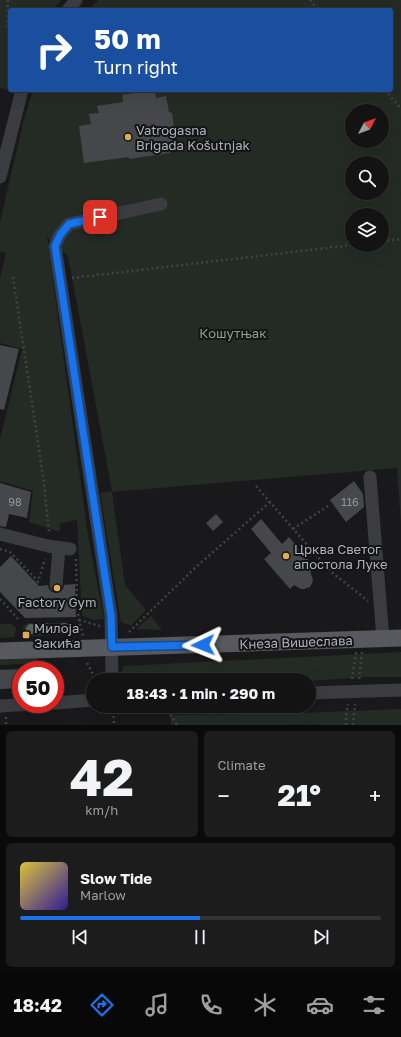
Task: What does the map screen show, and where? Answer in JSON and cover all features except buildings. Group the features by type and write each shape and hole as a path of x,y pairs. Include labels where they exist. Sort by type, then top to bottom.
{"main road":[{"name":"Кнеза Вишеслава","path":"0,651 401,638"}],"street":[{"path":"70,8 76,0"},
{"path":"0,176 21,92"},
{"path":"112,673 111,616 55,246 60,235 69,224 161,204"},
{"path":"370,477 383,639"},
{"path":"0,534 59,548 56,585"},
{"path":"316,693 401,690"},
{"path":"64,702 86,700"},
{"path":"0,706 12,705"}],"path":[{"path":"8,0 8,29"},
{"path":"310,0 316,8"},
{"path":"387,92 401,109"},
{"path":"389,240 401,239"},
{"path":"60,279 345,246"},
{"path":"13,277 49,532"},
{"path":"256,486 329,570 382,612"},
{"path":"129,632 196,567 270,502"},
{"path":"293,529 328,506"},
{"path":"36,588 38,581 59,548 75,552 79,620 82,632"},
{"path":"0,550 10,552 38,581"},
{"path":"71,582 77,582"},
{"path":"0,599 20,620"},
{"path":"79,620 100,626"},
{"path":"86,662 92,673"},
{"path":"113,713 114,725"},
{"path":"169,713 177,725"},
{"path":"353,721 358,725"}],"green space":[{"path":"0,0 61,0 55,8 8,8 8,90 0,88"},
{"name":"Кошутњак","path":"98,0 401,0 401,524 397,468 112,492 125,585 146,610 131,626 121,622 100,493 112,491 68,256 47,237 88,535 104,619 93,620 82,616 77,520 60,523 60,532 29,522 33,491 0,481 0,439 22,349 0,343 0,278 6,253 0,252 0,222 24,119 32,92 393,92 393,8 91,8"},
{"path":"151,616 162,630 136,629"},
{"path":"28,623 69,623 74,627 75,632 74,634 35,636 24,635 23,626"},
{"path":"0,624 13,625 16,629 14,637 0,638"},
{"path":"401,652 401,677 367,677 316,681 316,673 122,673 123,666"},
{"path":"37,658 38,661 12,661 12,664 0,665 0,660"},
{"path":"401,709 401,725 171,725 170,715 316,713"}],"place":[{"name":"Vatrogasna Brigada Košutnjak","path":"128,137"},
{"name":"Црква Светог апостола Луке","path":"286,556"},
{"name":"Factory Gym","path":"57,588"},
{"name":"Милоја Закића","path":"26,635"}],"route":[{"path":"100,217 69,224 60,235 55,246 111,616 112,647 203,645"}]}
